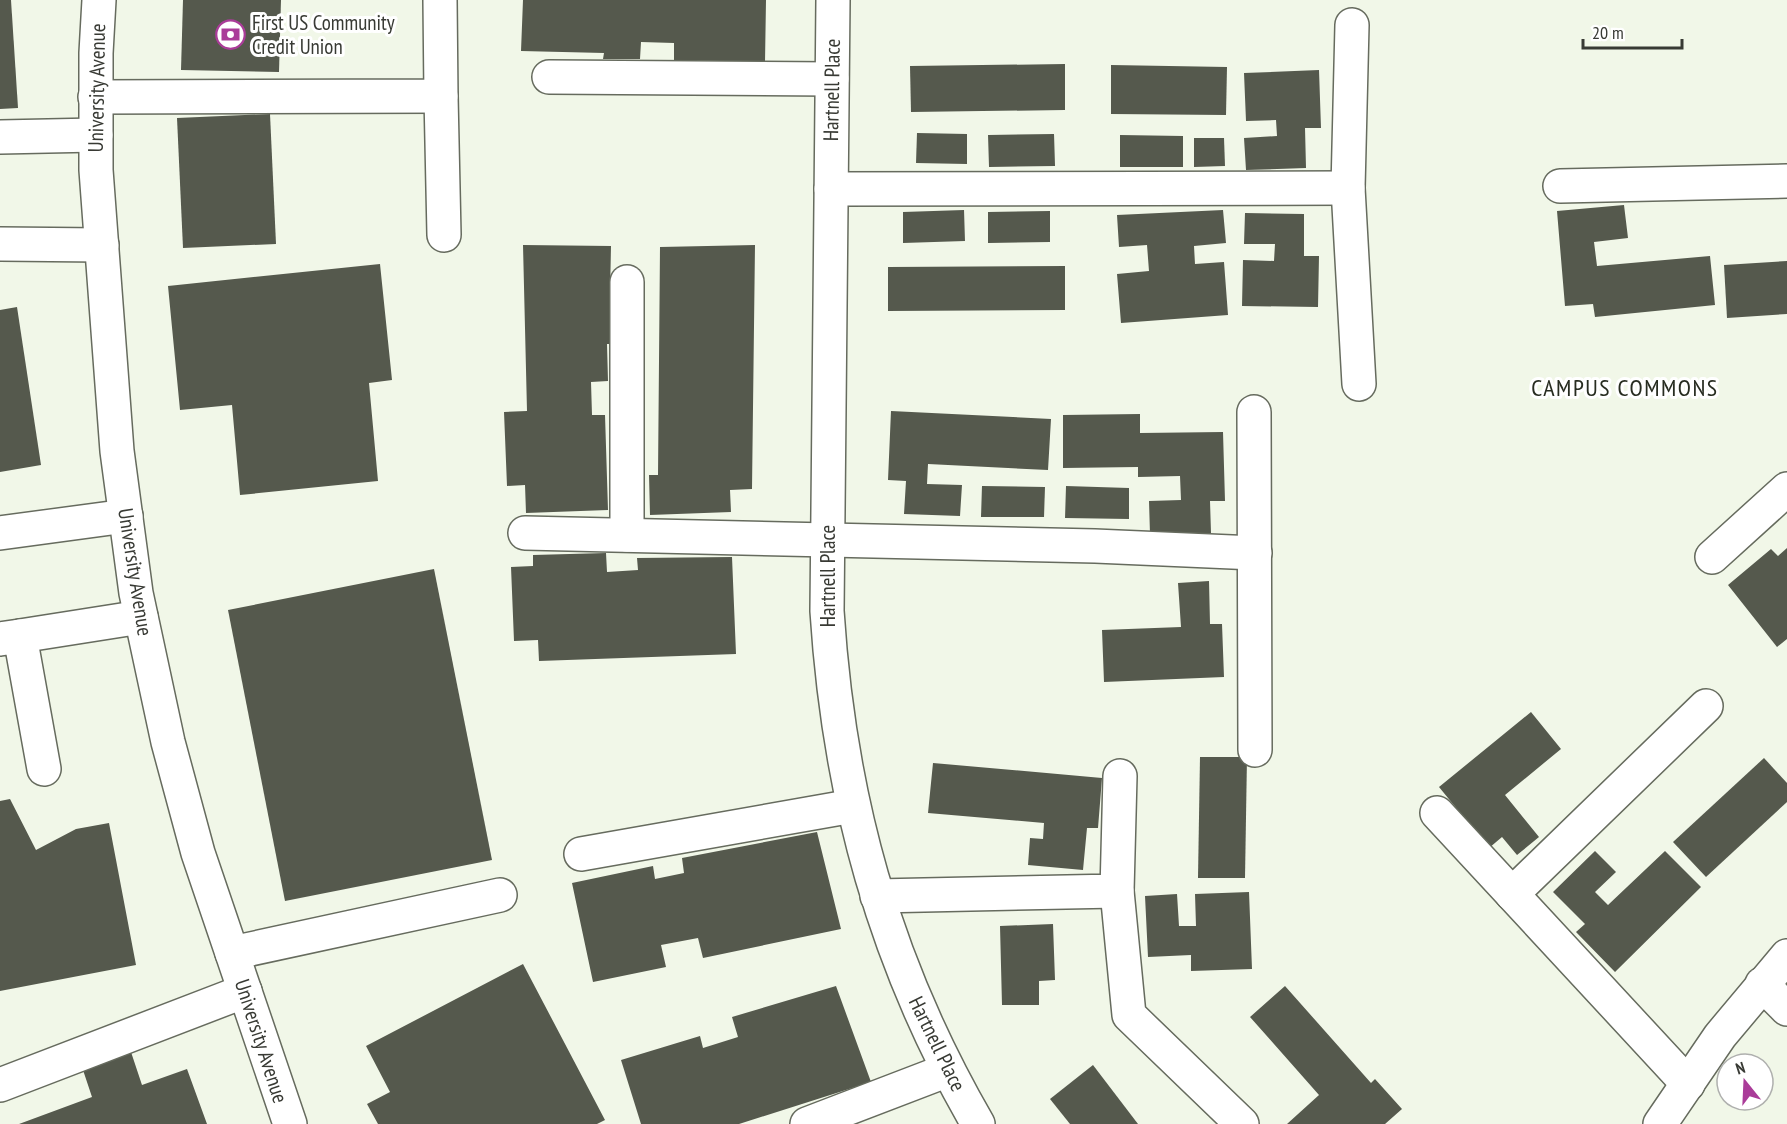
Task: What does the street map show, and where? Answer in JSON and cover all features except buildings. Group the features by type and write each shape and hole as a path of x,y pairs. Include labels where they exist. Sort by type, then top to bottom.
{"street":[{"name":"University Avenue","path":"99,0 96,135 102,245 117,450 141,617 168,742 198,853 290,1124"},
{"path":"440,0 444,235"},
{"name":"Hartnell Place","path":"833,0 827,611 832,688 853,806 894,949 925,1024 978,1124"},
{"path":"1352,25 1348,188 1359,384"},
{"path":"549,77 832,79"},
{"path":"96,97 441,96"},
{"path":"0,137 96,135"},
{"path":"1560,186 1787,181"},
{"path":"831,189 1348,188"},
{"path":"0,244 102,245"},
{"path":"627,282 627,535"},
{"path":"1254,412 1255,750"},
{"path":"1712,557 1787,489"},
{"path":"0,533 126,516"},
{"path":"525,533 1095,546 1255,553"},
{"path":"44,770 10,638 141,617"},
{"path":"1512,894 1706,706"},
{"path":"1120,776 1118,891 1129,1015 1242,1124"},
{"path":"581,854 853,806"},
{"path":"1437,813 1688,1084"},
{"path":"877,896 1118,891"},
{"path":"232,953 500,895"},
{"path":"1660,1124 1720,1036 1787,956"},
{"path":"1762,984 1787,1009"},
{"path":"0,1084 245,991"},
{"path":"807,1124 948,1070"}],"place":[{"name":"First US Community Credit Union","path":"231,35"}],"district":[{"name":"CAMPUS COMMONS","path":"1625,388"}]}
